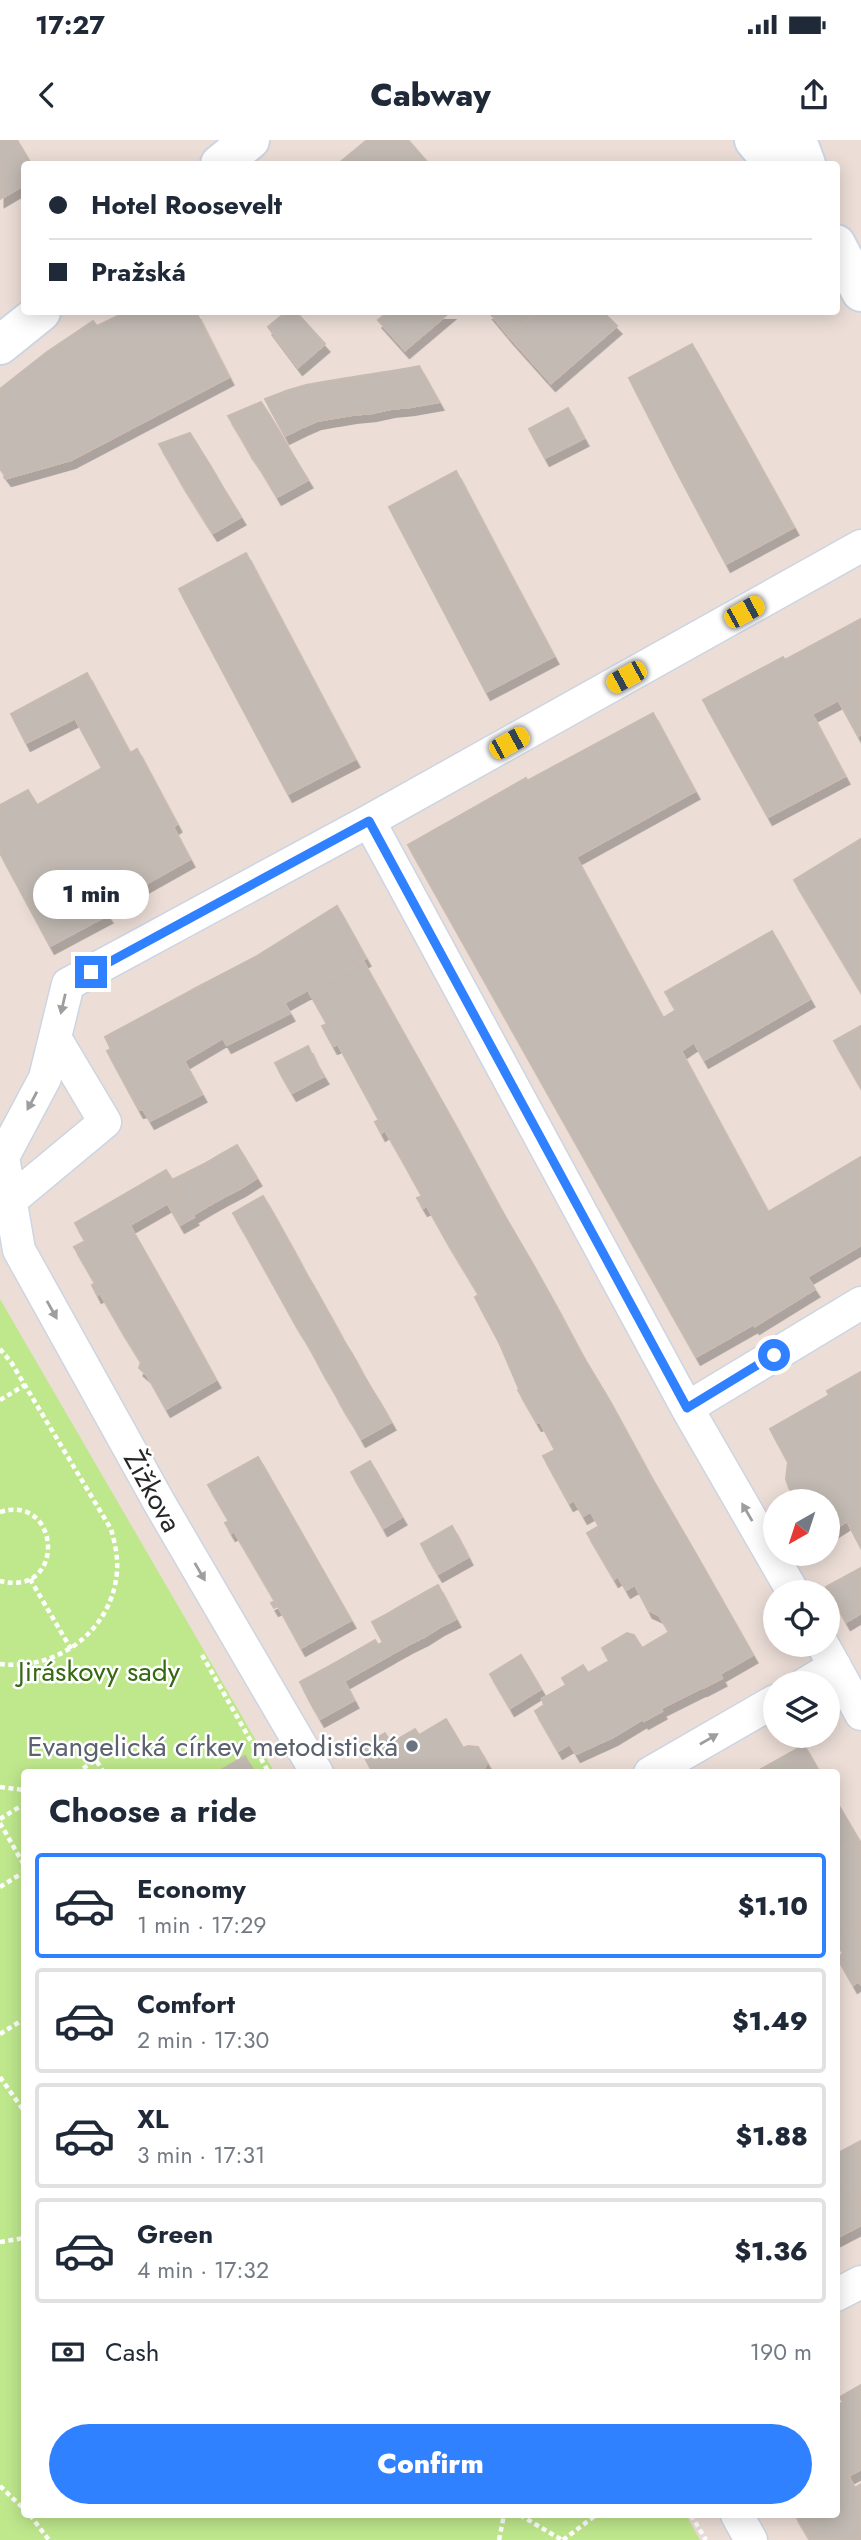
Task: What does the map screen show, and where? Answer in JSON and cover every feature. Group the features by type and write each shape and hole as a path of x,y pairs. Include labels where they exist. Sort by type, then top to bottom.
{"street":[{"path":"754,140 772,161"},
{"path":"797,140 805,161"},
{"path":"840,252 861,292"},
{"path":"0,345 37,315"},
{"name":"Žižkova","path":"315,1769 160,1504 19,1250 1,1157 45,1078 68,984 369,821 861,546"},
{"path":"369,821 687,1408 786,1580"},
{"path":"10,1200 105,1122 55,1038"},
{"path":"687,1408 861,1303"},
{"path":"816,1671 828,1657"},
{"path":"830,1657 861,1714"},
{"path":"657,1769 763,1708"},
{"path":"840,2293 861,2282"},
{"path":"739,2518 751,2540"}],"path":[{"path":"0,1349 111,1529 117,1572 104,1614 91,1632 71,1649 35,1663 0,1664"},
{"path":"0,1400 24,1385"},
{"path":"0,1512 21,1510 33,1516 43,1525 49,1552 45,1565 24,1583 10,1584 0,1581"},
{"path":"30,1579 71,1649"},
{"path":"202,1655 267,1769"},
{"path":"82,1769 96,1760 101,1769"},
{"path":"0,1787 21,1790"},
{"path":"21,1806 0,1821 21,1860"},
{"path":"0,1887 21,1874"},
{"path":"0,2034 21,2021"},
{"path":"0,2077 21,2107"},
{"path":"0,2242 21,2238"},
{"path":"0,2486 21,2506"},
{"path":"32,2518 49,2540"},
{"path":"499,2540 503,2518"},
{"path":"525,2518 563,2540 592,2518"},
{"path":"693,2518 705,2540"}],"green space":[{"name":"Jiráskovy sady","path":"0,1299 273,1769 21,1769 21,2518 688,2518 700,2540 0,2540"}],"building":[{"path":"0,140 17,140 29,161 21,161 21,187 0,199"},
{"path":"367,140 408,140 426,161 342,161"},
{"path":"120,315 198,315 229,377 71,460 7,478 0,469 0,389 47,352 93,321 97,326"},
{"path":"282,315 299,315 325,344 298,367 268,327"},
{"path":"384,315 446,315 405,350 378,320"},
{"path":"492,315 534,315 509,336"},
{"path":"534,315 606,315 617,326 551,383 509,336"},
{"path":"692,344 743,435 676,470 629,378"},
{"path":"419,366 439,402 410,407 404,369"},
{"path":"404,369 410,407 391,409 385,372"},
{"path":"385,372 391,409 372,413 366,375"},
{"path":"366,375 372,413 353,415 347,378"},
{"path":"347,378 353,415 334,418 329,381"},
{"path":"329,381 334,418 317,421 306,385"},
{"path":"306,385 317,421 301,428 286,391"},
{"path":"286,391 301,428 285,436 265,399"},
{"path":"261,402 270,416 239,434 228,416"},
{"path":"568,408 584,438 545,458 529,429"},
{"path":"270,416 279,431 248,450 239,434"},
{"path":"279,431 288,447 258,465 248,450"},
{"path":"190,433 201,451 173,468 159,444"},
{"path":"743,435 794,527 726,564 676,470"},
{"path":"288,447 297,462 267,480 258,465"},
{"path":"201,451 211,467 182,484 173,468"},
{"path":"297,462 308,480 277,497 267,480"},
{"path":"211,467 220,483 192,500 182,484"},
{"path":"456,471 507,568 440,604 389,507"},
{"path":"220,483 230,499 202,516 192,500"},
{"path":"230,499 241,517 213,533 202,516"},
{"path":"246,553 355,759 288,794 179,589"},
{"path":"507,568 554,656 486,692 440,604"},
{"path":"861,619 861,688 808,716 813,716 845,776 768,817 703,700"},
{"path":"87,673 130,753 137,749 177,824 173,827 190,859 103,908 108,915 50,946 0,853 0,805 28,790 37,805 102,768 75,718 26,743 11,714"},
{"path":"861,688 861,734 858,736 839,701"},
{"path":"653,713 695,791 576,857 663,1018 676,1010 665,992 772,931 810,999 704,1060 694,1042 681,1051 768,1212 861,1157 861,1245 807,1277 815,1289 755,1326 754,1324 696,1357 408,845 526,778 527,781"},
{"path":"861,839 861,992 794,880"},
{"path":"337,906 366,958 284,1003 257,956"},
{"path":"257,956 290,1013 227,1045 194,989"},
{"path":"363,961 409,1043 354,1074 338,1044 333,1046 322,1026 327,1024 308,990"},
{"path":"194,989 223,1038 184,1061 202,1094 150,1121 143,1109 139,1110 107,1051 111,1049 105,1037"},
{"path":"861,1026 861,1088 834,1041"},
{"path":"409,1043 455,1125 401,1158 385,1130 381,1133 375,1122 379,1120 354,1074"},
{"path":"308,1046 315,1061 283,1078 275,1063"},
{"path":"315,1061 324,1076 292,1093 283,1078"},
{"path":"455,1125 500,1208 446,1240 427,1206 423,1208 417,1198 422,1196 401,1158"},
{"path":"237,1145 257,1178 241,1188 221,1154"},
{"path":"221,1154 241,1188 224,1197 204,1164"},
{"path":"204,1164 224,1197 208,1206 188,1172"},
{"path":"166,1170 182,1195 130,1225 126,1219 85,1241 75,1223"},
{"path":"188,1172 208,1206 193,1215 172,1180"},
{"path":"182,1195 194,1217 180,1225 168,1204"},
{"path":"263,1196 274,1215 244,1232 233,1213"},
{"path":"500,1208 532,1263 479,1295 446,1240"},
{"path":"274,1215 284,1233 254,1250 244,1232"},
{"path":"126,1219 172,1300 120,1328 100,1293 97,1295 92,1285 95,1283 74,1247"},
{"path":"284,1233 294,1251 264,1268 254,1250"},
{"path":"294,1251 304,1270 274,1286 264,1268"},
{"path":"532,1263 557,1308 499,1342 475,1297"},
{"path":"304,1270 314,1287 284,1304 274,1286"},
{"path":"314,1287 324,1305 294,1322 284,1304"},
{"path":"172,1300 216,1380 166,1409 147,1375 139,1368 141,1362 120,1328"},
{"path":"324,1305 333,1321 304,1338 294,1322"},
{"path":"557,1308 581,1353 519,1389 499,1342"},
{"path":"333,1321 342,1338 313,1354 304,1338"},
{"path":"342,1338 352,1354 322,1371 313,1354"},
{"path":"581,1353 609,1400 547,1435 518,1390"},
{"path":"352,1354 361,1371 332,1388 322,1371"},
{"path":"361,1371 371,1388 341,1405 332,1388"},
{"path":"861,1372 861,1548 847,1521 840,1525 840,1489 789,1488 786,1479 788,1462 770,1429 829,1395 827,1391"},
{"path":"371,1388 381,1404 351,1421 341,1405"},
{"path":"609,1400 651,1477 583,1516 574,1500 569,1503 543,1456 555,1450 547,1435"},
{"path":"381,1404 391,1422 361,1439 351,1421"},
{"path":"258,1457 351,1620 301,1648 278,1606 274,1608 271,1603 275,1601 234,1531 231,1533 225,1523 229,1521 208,1485"},
{"path":"370,1461 386,1489 368,1501 351,1472"},
{"path":"651,1477 694,1551 626,1590 618,1576 614,1579 587,1533 599,1526 591,1512"},
{"path":"386,1489 402,1517 383,1528 368,1501"},
{"path":"452,1526 460,1541 429,1559 421,1544"},
{"path":"460,1541 468,1557 438,1574 429,1559"},
{"path":"694,1551 753,1655 720,1674 722,1678 703,1688 659,1615 648,1610 635,1585"},
{"path":"861,1568 861,1613 846,1622 840,1612 839,1580"},
{"path":"438,1585 456,1619 440,1627 422,1594"},
{"path":"422,1594 440,1627 424,1637 406,1603"},
{"path":"406,1603 424,1637 406,1646 389,1613"},
{"path":"389,1613 406,1646 390,1655 372,1622"},
{"path":"669,1632 703,1687 661,1708 662,1711 644,1721 602,1648 627,1633 634,1635 642,1648"},
{"path":"375,1640 378,1645 383,1642 390,1655 344,1681 333,1664"},
{"path":"521,1655 541,1689 510,1708 490,1674"},
{"path":"609,1661 643,1719 576,1754 570,1744 558,1751 535,1711 544,1705 542,1699 566,1685 562,1678 583,1665 588,1673"},
{"path":"333,1664 344,1681 309,1700 300,1682"},
{"path":"344,1681 354,1700 320,1719 309,1700"},
{"name":"Evangelická církev metodistická","path":"446,1719 463,1748 478,1747 487,1763 483,1769 371,1769 360,1748 385,1733 391,1743 415,1729 419,1735"},
{"path":"799,1748 806,1748 818,1769 761,1769"},
{"path":"245,1756 252,1769 223,1769"},
{"path":"840,1808 859,1840 840,1850"},
{"path":"859,1840 861,1843 861,1924 840,1937 840,1850"},
{"path":"861,1924 861,1985 859,1981 853,1985 840,1962 840,1956 843,1954 840,1937"},
{"path":"861,2141 861,2212 840,2176 840,2152"},
{"path":"840,2176 861,2212 861,2225 840,2236"},
{"path":"861,2385 861,2469 848,2476 855,2488 861,2484 861,2540 810,2540 797,2518 840,2518 840,2404 843,2402 840,2397"}],"place":[{"name":"Evangelická církev metodistická","path":"412,1746"}],"route":[{"path":"91,972 369,821 687,1408 774,1355"}]}
